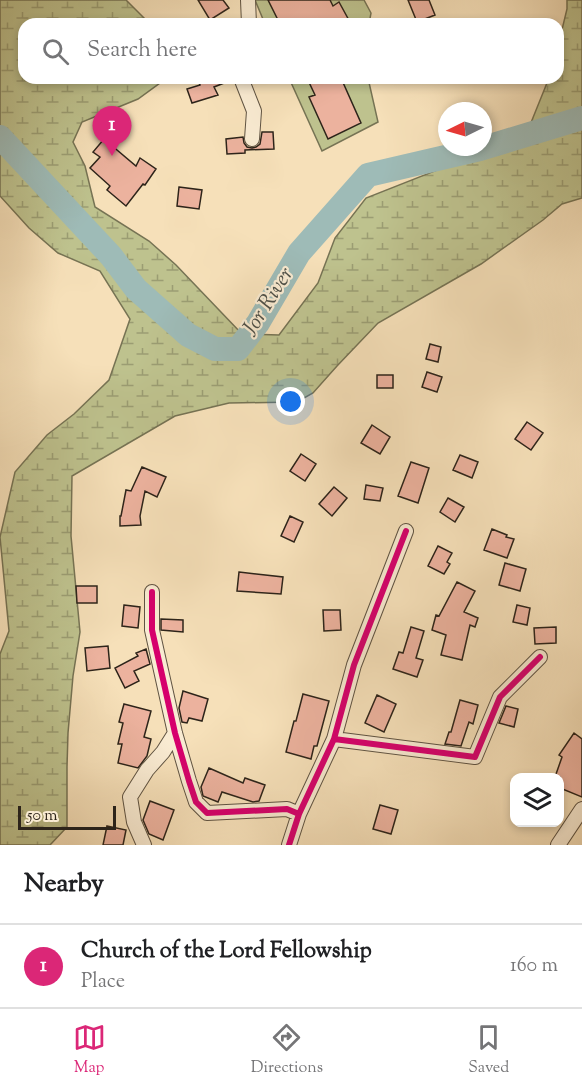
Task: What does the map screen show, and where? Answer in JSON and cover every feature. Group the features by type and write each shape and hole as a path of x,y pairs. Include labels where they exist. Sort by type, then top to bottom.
{"street":[{"path":"249,0 249,18"},
{"path":"243,84 254,111 252,139"},
{"path":"290,845 299,814 334,739 354,665 406,531"},
{"path":"152,592 152,630 175,733 196,802 207,813 287,809 299,814"},
{"path":"334,739 475,757 500,697 540,657"},
{"path":"144,845 134,822 130,797 147,770 164,752 175,733"},
{"path":"558,845 582,809"}],"green space":[{"path":"0,0 126,0 144,18 18,18 18,84 159,84 138,99 82,122 73,142 85,166 95,207 149,241 176,265 242,334 279,335 318,283 335,238 366,198 473,156 492,156 492,148 526,135 547,84 564,84 564,21 567,0 582,0 582,198 562,204 481,264 378,323 313,393 297,402 229,403 175,416 72,476 71,536 80,632 68,733 67,827 50,845 0,845 0,654 9,631 0,537 15,472 47,435 74,414 109,380 130,319 100,271 58,253 29,228 0,196"},
{"path":"255,0 364,0 371,13 370,18 262,18"},
{"path":"292,84 369,84 378,122 322,151"}],"building":[{"path":"198,0 223,0 229,8 213,18 209,18"},
{"path":"268,0 330,0 333,6 339,2 348,18 277,18"},
{"path":"408,0 429,0 435,15 427,18 415,18"},
{"path":"222,84 214,87 218,95 192,103 187,89 200,85"},
{"path":"310,84 344,84 361,123 328,139 309,97 315,95"},
{"path":"110,113 125,127 112,142 97,128"},
{"path":"262,132 273,132 274,149 245,150 245,153 227,154 226,139 243,137 247,147 252,148 260,144"},
{"path":"104,139 136,166 140,158 156,169 126,206 107,190 110,186 90,168 100,157 93,152"},
{"path":"179,187 202,190 199,209 177,206"},
{"path":"430,344 441,347 438,362 426,359"},
{"path":"427,372 442,377 437,392 422,387"},
{"path":"377,375 393,375 393,388 377,388"},
{"path":"527,422 543,433 531,450 515,439"},
{"path":"372,425 390,437 380,454 361,443"},
{"path":"301,454 316,464 305,481 290,471"},
{"path":"460,455 478,462 472,478 453,470"},
{"path":"411,462 429,468 418,503 398,496"},
{"path":"142,467 166,477 157,497 145,491 140,516 141,525 120,526 126,490 131,491"},
{"path":"366,485 383,488 380,501 364,499"},
{"path":"334,487 347,498 332,516 319,504"},
{"path":"448,498 464,507 455,522 440,512"},
{"path":"290,516 303,522 294,542 281,536"},
{"path":"492,529 514,539 507,558 484,550"},
{"path":"438,546 452,553 447,562 450,564 444,574 428,566"},
{"path":"505,563 526,569 520,591 499,585"},
{"path":"239,572 283,577 281,594 237,591"},
{"path":"457,582 475,591 464,612 478,618 475,627 470,625 462,660 441,655 446,635 432,630 436,615 439,616"},
{"path":"76,586 97,586 97,603 77,603"},
{"path":"124,605 140,607 138,628 122,626"},
{"path":"517,605 530,608 527,625 513,622"},
{"path":"323,610 340,610 341,630 324,631"},
{"path":"161,619 183,620 183,632 161,630"},
{"path":"411,627 424,631 416,658 423,660 417,677 393,669 399,652 403,653"},
{"path":"556,627 556,643 535,644 534,628"},
{"path":"108,646 110,668 87,671 85,648"},
{"path":"146,649 150,664 134,671 139,681 125,688 115,668 138,656 136,653"},
{"path":"183,691 208,699 202,721 189,718 187,723 182,722 179,708"},
{"path":"303,694 329,701 317,746 314,746 311,759 286,752"},
{"path":"377,695 396,704 384,732 365,723"},
{"path":"460,700 478,705 473,724 469,722 461,746 445,744 451,732"},
{"path":"124,704 151,711 144,737 151,739 147,756 138,768 118,763 122,744 118,744 123,723 119,722"},
{"path":"506,706 518,709 514,727 499,723"},
{"path":"574,733 582,739 582,797 564,790 564,773 556,773 562,757 559,755"},
{"path":"209,768 243,783 245,778 265,785 259,801 253,802 222,792 218,802 203,796 201,787"},
{"path":"150,801 174,810 163,840 149,834 143,820"},
{"path":"380,805 398,810 391,834 373,829"},
{"path":"107,826 126,830 123,845 103,845"}],"waterway":[{"name":"Jor River","path":"0,137 111,256 136,289 188,335 215,349 238,349 258,323 299,253 368,175 480,149 582,118"}],"cycle path":[{"path":"289,845 299,814 334,739 354,665 406,531"},
{"path":"152,592 152,630 175,733 196,802 207,813 287,809 299,814"},
{"path":"334,739 475,757 500,697 540,657"}],"place":[{"name":"Church of the Lord Fellowship","path":"112,156"}]}
